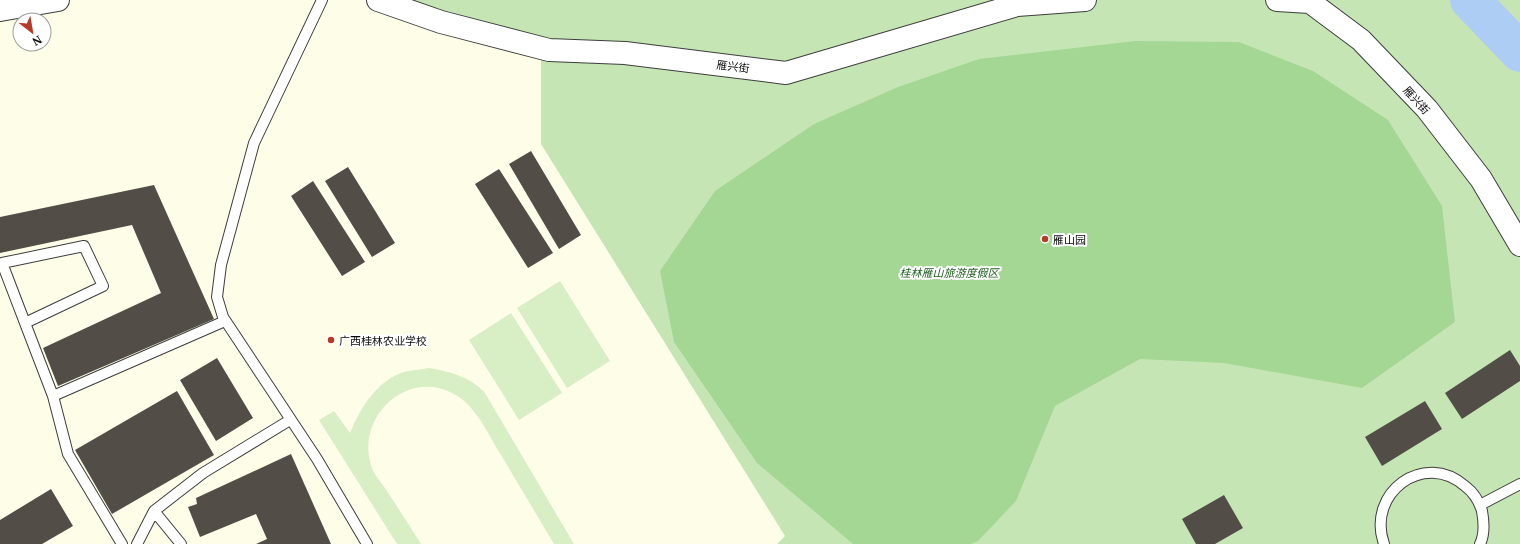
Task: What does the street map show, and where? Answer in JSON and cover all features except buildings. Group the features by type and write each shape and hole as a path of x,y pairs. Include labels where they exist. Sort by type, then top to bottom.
{"street":[{"path":"0,10 58,0"},
{"name":"雁兴街","path":"378,0 440,22 549,50 625,53 786,73 1016,4 1085,0"},
{"name":"雁兴街","path":"1277,0 1310,2 1361,40 1427,109 1481,179 1520,245"}],"lane":[{"path":"322,0 254,143 221,265 217,297 222,317 317,459 367,544"},
{"path":"25,323 103,286 84,246 2,263 25,323 53,396 68,454 122,544"},
{"path":"53,396 226,321"},
{"path":"138,544 154,511 203,473 290,420"},
{"path":"1384,544 1380,533 1380,517 1386,501 1396,487 1410,478 1426,473 1443,474 1459,480 1472,491 1480,505 1484,523 1482,540 1480,544"},
{"path":"1480,505 1520,484"},
{"path":"154,511 181,544"}],"green space":[{"name":"雁山园","path":"378,0 1520,0 1520,544 777,544 785,536 541,144 541,47"},
{"name":"雁山园","path":"1135,41 1239,42 1313,71 1388,120 1442,206 1455,322 1362,388 1224,363 1140,359 1055,406 1016,501 978,541 971,544 853,544 757,463 674,342 660,271 715,191 814,124 898,87 979,59"},
{"path":"560,281 610,361 567,388 517,308"},
{"path":"511,313 562,393 519,420 469,340"},
{"path":"428,368 444,371 466,379 479,387 485,393 574,544 554,544 483,424 466,402 441,388 422,387 405,391 390,401 379,414 371,430 368,449 373,471 421,544 397,544 319,420 334,411 350,433 364,406 376,390 384,383 401,373"}],"waterway":[{"path":"1470,0 1520,52"}],"place":[{"name":"雁山园","path":"1045,239"},
{"name":"广西桂林农业学校","path":"331,340"}],"park label":[{"name":"桂林雁山旅游度假区","path":"949,272"}]}
